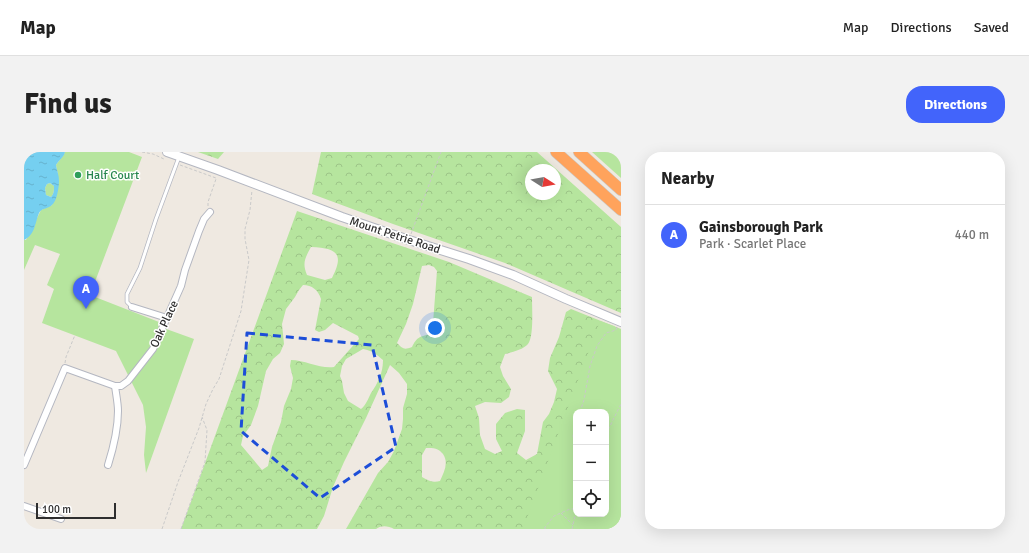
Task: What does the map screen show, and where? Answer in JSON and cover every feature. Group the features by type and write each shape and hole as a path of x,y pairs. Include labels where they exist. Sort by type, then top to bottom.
{"highway":[{"path":"556,152 621,210"},
{"path":"579,152 621,190"}],"street":[{"name":"Mount Petrie Road","path":"167,152 342,217 513,275 620,322"},
{"name":"Oak Place","path":"115,386 121,386 128,381 143,363 157,342 181,286 199,231 204,219 210,212"},
{"path":"132,307 167,318"},
{"path":"24,465 65,368 115,386 118,418 112,452 108,465"},
{"path":"24,506 61,519"}],"lane":[{"path":"132,307 127,302 127,294 140,268 179,156"}],"path":[{"path":"409,240 441,152"},
{"path":"210,212 208,202 218,170"},
{"path":"162,529 178,482 197,434 206,404 212,389 219,379 240,311 249,260 245,239 245,229 250,210 253,184"},
{"path":"581,409 590,366 597,346 606,333 616,330 620,322"},
{"path":"65,368 66,358 75,335"},
{"path":"609,428 621,404"},
{"path":"180,529 205,462 207,430 202,417"},
{"path":"545,529 554,516 573,509"},
{"path":"561,513 573,525"},
{"path":"572,529 575,517"}],"highlighted area":[{"path":"247,333 372,345 396,447 320,498 241,431"}],"green space":[{"path":"65,152 129,152 142,157 90,295 159,322 158,326 194,339 146,473 144,455 146,427 143,405 116,351 42,323 54,289 47,285 60,254 35,245 24,270 24,240 26,240 41,210 52,205 58,175 56,165"},
{"path":"198,152 224,152 218,159"},
{"path":"321,152 537,152 550,164 525,164 525,200 561,200 561,173 621,227 621,313 505,263 312,194"},
{"path":"592,152 621,152 621,178"},
{"path":"50,183 54,186 51,197 46,195 45,188 47,184"},
{"path":"297,211 449,262 532,297 530,340 523,348 505,354 500,367 503,376 511,389 509,397 501,403 485,402 475,406 479,418 480,435 485,449 495,454 502,451 496,439 496,424 505,413 517,409 525,410 525,431 517,453 526,460 537,454 543,422 549,414 557,389 548,371 550,358 559,337 566,312 571,309 621,329 621,529 394,529 385,526 376,529 346,529 378,473 388,462 394,451 402,429 403,408 407,394 407,384 399,373 390,365 344,462 333,487 324,516 317,529 181,529","holes":["311,247 327,249 336,254 338,257 338,263 332,278 325,280 307,275 304,264","429,265 434,267 437,271 433,323 430,334 419,338 415,341 412,347 404,348 397,343 413,304 422,266","303,285 309,286 318,293 321,299 315,330 319,332 325,330 333,323 358,336 359,339 334,367 323,367 302,361 291,360 290,366 293,378 291,389 284,406 281,422 272,447 268,466 262,470 241,445 243,436 251,425 258,406 266,371 273,359 280,353 284,344 282,324 286,309","363,349 374,353 383,360 378,382 366,404 361,409 348,401 344,393 340,376 342,366 346,359","426,448 438,449 443,454 446,464 440,481 435,482 422,477 422,455"]},
{"path":"600,321 614,326 621,332 621,529 523,529"}],"water":[{"path":"24,152 65,152 56,165 59,181 54,203 40,211 33,232 24,240","holes":["50,183 54,186 51,197 46,195 45,188 47,184"]}],"place":[{"name":"Half Court","path":"78,175"},
{"name":"Gainsborough Park","path":"86,309"}]}
